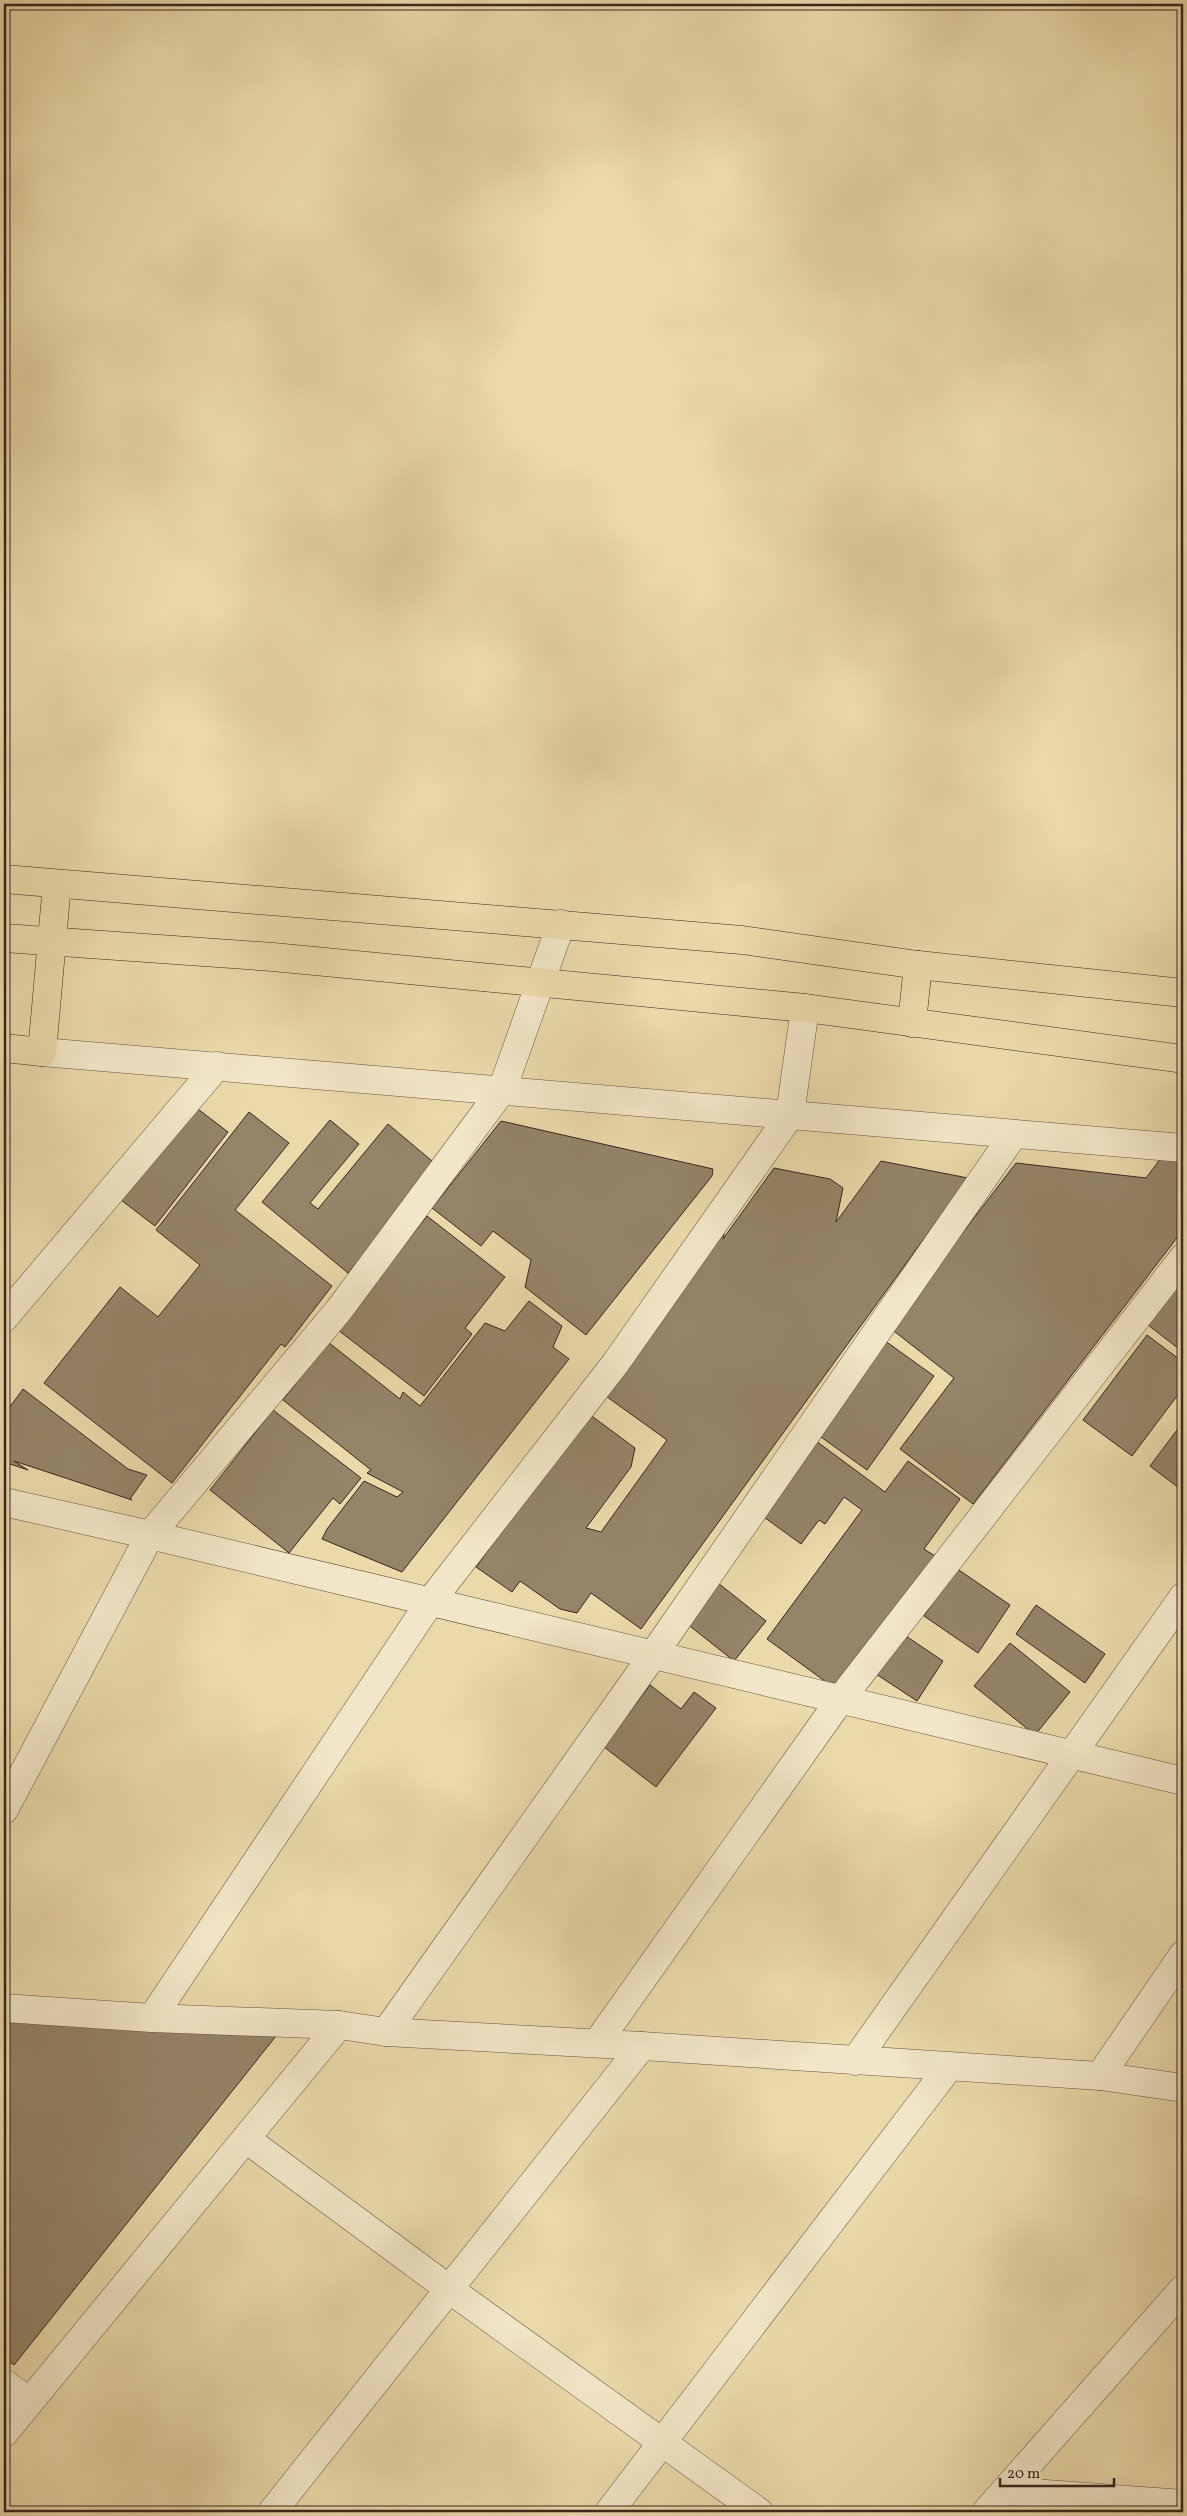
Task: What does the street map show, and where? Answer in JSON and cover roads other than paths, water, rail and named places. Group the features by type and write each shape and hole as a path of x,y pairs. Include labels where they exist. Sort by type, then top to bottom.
{"main road":[{"path":"4,879 742,940 918,965 1183,993"},
{"path":"4,1048 42,1052 57,884"},
{"path":"4,938 52,943 273,957 541,981 805,1008 1183,1059"},
{"path":"912,1023 918,965"}],"street":[{"path":"4,1810 150,1535 339,1310 502,1090 561,924"},
{"path":"152,2018 430,1602 615,1364 790,1115 805,1008"},
{"path":"42,1052 1183,1148"},
{"path":"4,1318 217,1066"},
{"path":"386,2032 653,1655 1014,1134"},
{"path":"597,2043 840,1700 1183,1258"},
{"path":"4,1502 150,1535 1183,1782"},
{"path":"855,2061 1183,1597"},
{"path":"1100,2076 1183,1955"},
{"path":"4,2008 152,2018 339,2025 386,2032 597,2043 1100,2076 1183,2088"},
{"path":"4,2433 339,2025"},
{"path":"272,2512 642,2046"},
{"path":"609,2512 949,2067"},
{"path":"246,2139 448,2290 662,2445 759,2512"},
{"path":"986,2512 1183,2289"},
{"path":"4,2383 29,2402"},
{"path":"1005,2491 1183,2504"}]}
